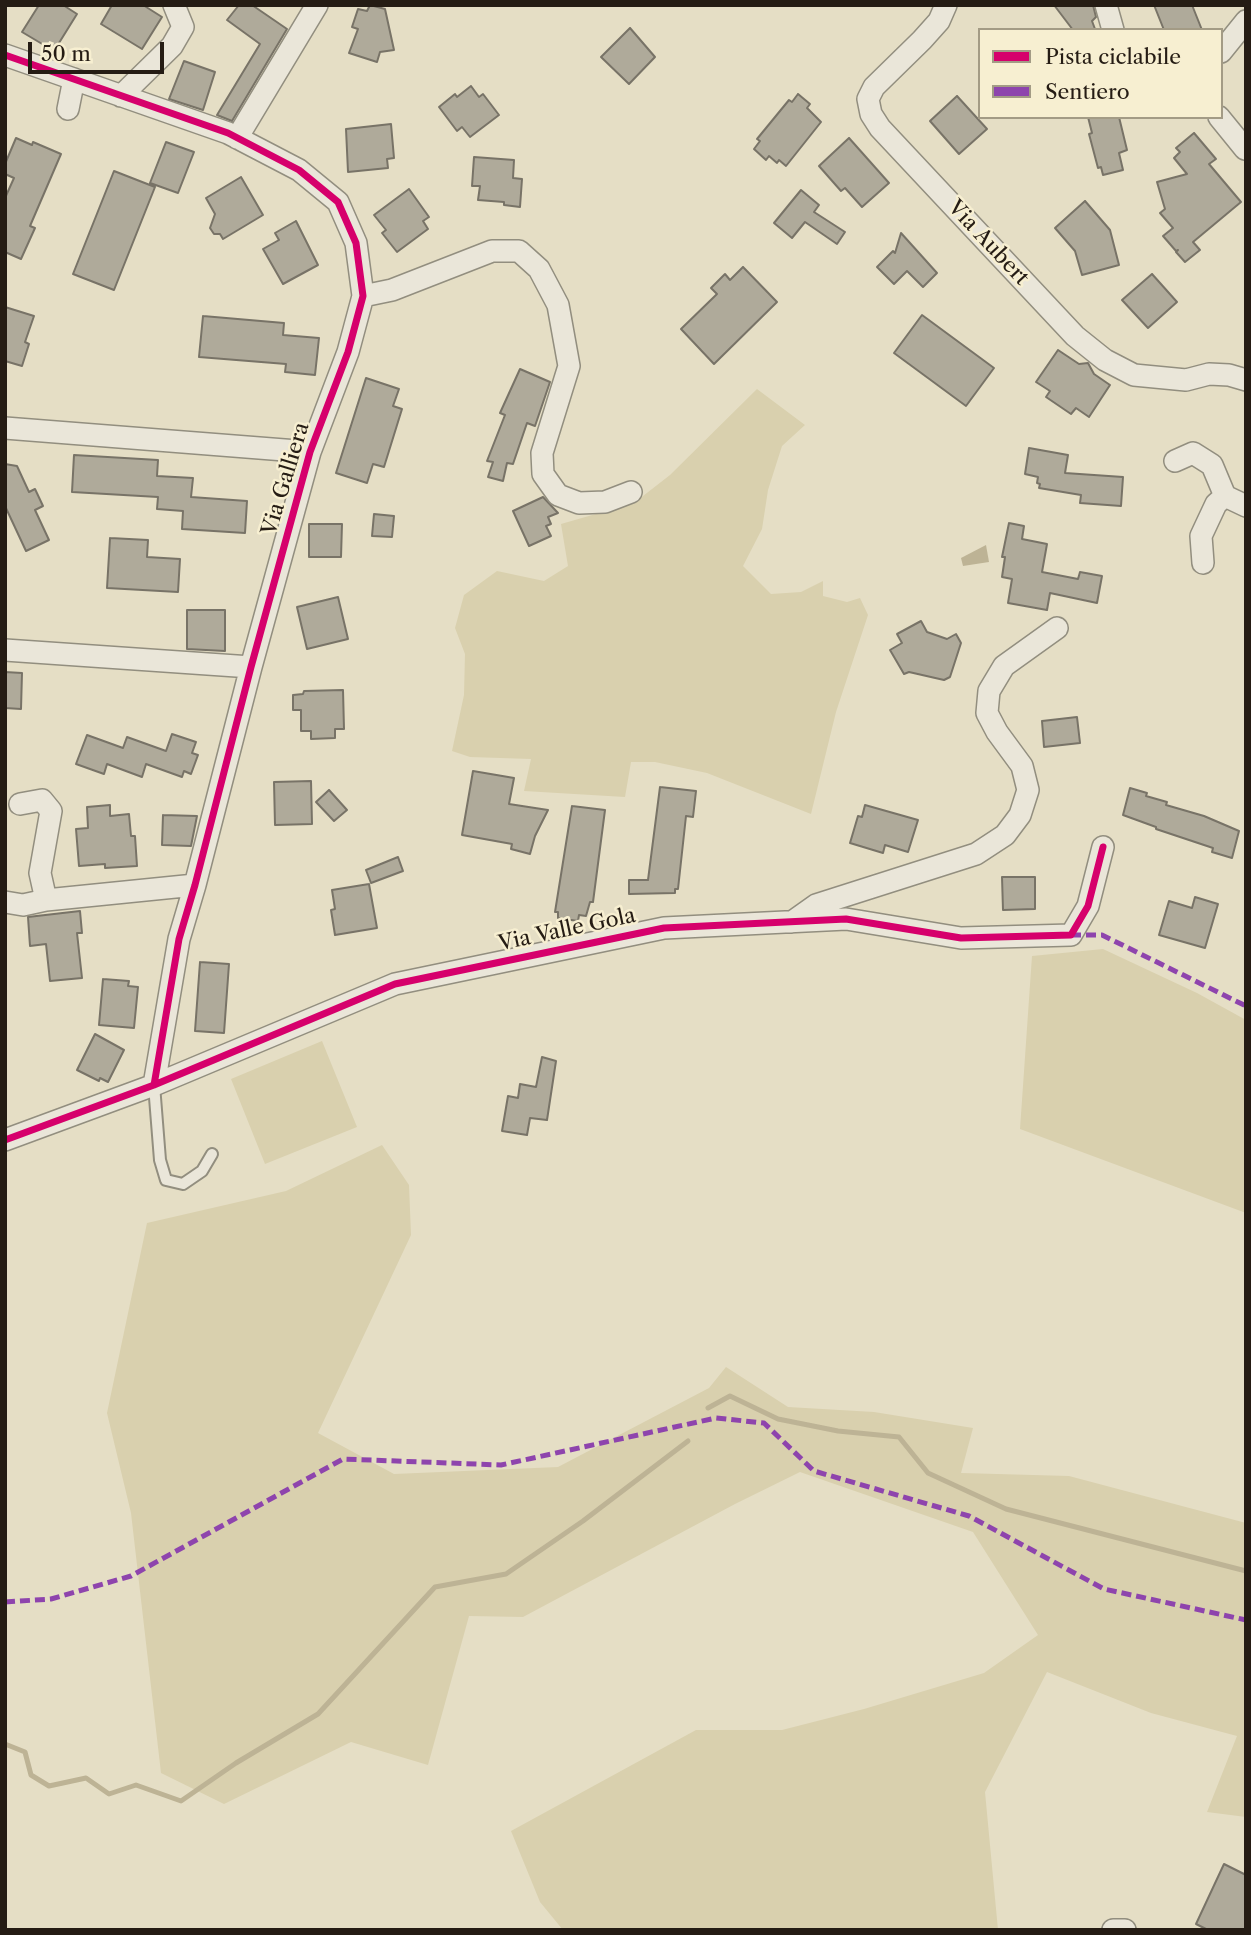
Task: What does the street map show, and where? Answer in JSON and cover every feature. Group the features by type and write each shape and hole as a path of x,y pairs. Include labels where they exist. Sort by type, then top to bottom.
{"street":[{"path":"121,96 172,46 183,27 174,5"},
{"path":"237,138 317,5"},
{"name":"Via Aubert","path":"946,5 939,21 874,88 868,99 871,114 880,128 1075,336 1105,360 1134,375 1186,380 1209,374 1229,375 1246,380"},
{"path":"1106,5 1112,28"},
{"path":"1223,49 1246,21"},
{"name":"Via Galliera","path":"5,55 237,138 299,170 338,202 356,243 363,296 348,352 310,452 179,939 155,1085"},
{"path":"68,109 74,79"},
{"path":"1221,119 1245,149"},
{"path":"363,296 392,290 492,251 519,251 539,269 558,305 569,366 542,453 543,474 558,495 579,503 605,502 631,492"},
{"path":"5,428 310,452"},
{"path":"1175,461 1193,453 1212,465 1226,496 1246,506"},
{"path":"1203,563 1201,536 1216,504 1226,496"},
{"path":"792,922 816,905 976,854 1005,835 1020,815 1028,790 1023,766 997,732 987,713 989,691 1004,666 1057,628"},
{"path":"5,650 251,667"},
{"path":"19,804 42,800 51,811 40,873 46,900"},
{"name":"Via Valle Gola","path":"5,1140 155,1085 395,984 664,928 846,919 961,938 1071,935 1088,906 1103,847"},
{"path":"5,902 23,905 46,900 195,885"},
{"path":"1113,1930 1125,1930"}],"lane":[{"path":"155,1085 160,1160 166,1180 183,1184 202,1171 212,1154"}],"shaded area":[{"path":"757,389 805,425 782,446 768,490 762,529 743,566 771,594 801,592 823,581 823,596 847,602 860,598 868,615 836,712 811,814 707,773 655,762 631,762 625,797 524,791 531,759 470,757 452,751 464,695 465,654 455,628 464,595 497,571 544,581 568,566 561,524 634,503 670,475"},
{"path":"986,545 989,562 963,566 961,558"},
{"path":"1103,949 1197,993 1246,1020 1246,1213 1020,1129 1032,956"},
{"path":"322,1041 357,1127 265,1164 231,1079"},
{"path":"382,1145 409,1185 411,1235 318,1433 394,1474 558,1467 709,1388 726,1367 788,1407 874,1412 973,1428 961,1473 1069,1476 1246,1523 1246,1817 1207,1812 1237,1736 1151,1713 1047,1672 985,1792 998,1930 563,1930 540,1902 511,1831 696,1730 782,1730 864,1709 984,1673 1038,1635 973,1532 800,1472 523,1617 469,1616 428,1765 351,1742 224,1804 161,1773 131,1513 107,1413 147,1223 286,1191"}],"building":[{"path":"39,5 63,5 77,14 54,51 22,32"},
{"path":"112,5 143,5 162,17 142,49 101,24"},
{"path":"239,5 252,5 287,29 232,121 217,115 260,44 227,20"},
{"path":"370,5 385,9 394,50 380,52 377,62 349,53 358,29 352,27 358,9 367,11"},
{"path":"1054,5 1093,5 1096,17 1092,21 1095,28 1071,28"},
{"path":"1154,5 1192,5 1201,28 1163,28"},
{"path":"630,28 655,57 629,84 601,57"},
{"path":"184,61 215,72 203,110 169,99"},
{"path":"471,86 479,97 483,94 499,115 470,137 462,127 457,131 439,107"},
{"path":"798,94 810,104 807,108 821,122 786,166 769,156 766,160 754,149 760,141 757,139 789,100 792,102"},
{"path":"957,96 987,129 959,154 930,121"},
{"path":"1088,119 1119,119 1127,150 1119,153 1123,170 1103,175 1101,167 1098,168 1089,134 1092,133"},
{"path":"391,124 394,158 387,159 388,168 348,172 346,129"},
{"path":"1194,133 1216,159 1209,164 1241,202 1193,242 1200,250 1185,262 1176,252 1178,250 1163,236 1173,228 1160,213 1165,209 1157,182 1187,174 1174,158 1180,152 1176,148"},
{"path":"16,138 61,154 30,226 35,228 21,259 5,252 5,198 14,178 5,174 5,164"},
{"path":"849,138 889,183 862,207 845,188 841,191 819,166"},
{"path":"166,142 194,152 178,193 150,183"},
{"path":"474,157 514,160 513,178 522,179 520,207 504,205 504,202 478,200 480,186 472,186"},
{"path":"114,171 155,187 114,290 73,274"},
{"path":"241,177 263,215 223,239 210,228 215,214 206,198"},
{"path":"409,189 429,217 423,221 428,229 397,252 382,233 386,230 374,215"},
{"path":"801,190 819,205 814,212 845,232 837,244 805,222 792,238 774,223"},
{"path":"1085,201 1110,230 1119,265 1082,275 1075,251 1055,228"},
{"path":"296,221 318,265 283,284 263,249 279,240 275,233"},
{"path":"901,233 937,273 923,287 907,271 894,284 877,267 893,251 895,253"},
{"path":"743,267 777,302 714,364 681,329 717,294 711,288 725,274 730,280"},
{"path":"1152,274 1177,302 1148,328 1122,300"},
{"path":"5,307 34,316 25,342 29,344 22,366 5,361"},
{"path":"922,315 994,368 966,406 894,353"},
{"path":"203,316 284,323 283,335 319,338 315,375 285,372 286,364 199,357"},
{"path":"1058,350 1079,364 1088,363 1094,374 1110,385 1089,417 1076,408 1071,414 1046,397 1050,391 1036,382"},
{"path":"520,369 550,382 535,426 527,423 513,464 507,463 503,481 488,477 493,462 487,461 505,415 500,413"},
{"path":"366,378 399,389 393,406 402,409 384,467 373,464 367,483 336,473"},
{"path":"1029,448 1068,455 1065,473 1123,477 1121,506 1080,503 1081,495 1039,488 1038,477 1025,474"},
{"path":"74,455 158,460 157,476 193,478 191,497 247,501 245,533 182,529 183,511 157,509 158,497 72,492"},
{"path":"5,464 17,466 29,492 35,489 43,506 35,510 49,540 26,551 5,506"},
{"path":"543,497 558,513 548,517 551,524 546,526 551,536 529,546 513,511"},
{"path":"374,514 394,516 392,537 372,536"},
{"path":"1009,523 1024,526 1022,539 1047,544 1042,572 1078,579 1080,572 1102,576 1097,603 1050,593 1047,610 1008,603 1012,579 1002,577 1005,557 1002,557"},
{"path":"309,524 342,524 341,557 309,557"},
{"path":"110,538 148,540 147,557 180,559 178,592 107,588"},
{"path":"338,597 348,639 307,649 297,607"},
{"path":"187,610 225,610 225,651 187,649"},
{"path":"921,621 927,632 947,639 956,634 961,643 950,677 944,680 909,672 904,674 890,650 902,643 897,634"},
{"path":"5,672 22,673 21,709 5,708"},
{"path":"343,690 344,729 335,729 335,738 311,739 311,731 301,731 301,710 293,710 293,695 303,694 304,691"},
{"path":"1077,717 1080,743 1044,747 1042,721"},
{"path":"172,734 196,742 192,753 198,755 191,774 184,771 182,777 146,764 142,777 107,764 104,774 76,764 87,735 123,748 127,737 166,751"},
{"path":"473,771 514,778 509,804 548,810 535,836 530,854 511,849 512,844 462,835"},
{"path":"311,781 312,824 275,825 274,782"},
{"path":"660,787 696,791 693,817 686,816 678,889 675,889 675,893 629,894 629,880 648,880"},
{"path":"1130,788 1167,802 1166,805 1204,816 1239,831 1232,858 1212,852 1213,848 1123,815"},
{"path":"329,790 347,810 334,821 316,802"},
{"path":"110,805 110,816 129,814 131,836 135,836 137,866 79,866 76,829 88,828 87,807"},
{"path":"865,805 918,820 908,852 885,845 883,853 850,843 858,816 862,817"},
{"path":"572,806 605,810 593,902 590,902 586,916 579,915 578,921 558,918 558,912 555,912"},
{"path":"163,815 197,816 191,846 162,845"},
{"path":"398,857 403,871 371,883 366,870"},
{"path":"1002,877 1035,877 1035,909 1003,910"},
{"path":"369,884 377,928 335,935 331,910 335,909 332,890"},
{"path":"1195,897 1218,904 1205,948 1159,935 1169,901 1192,908"},
{"path":"80,911 82,933 77,933 82,978 50,981 46,944 30,946 28,917"},
{"path":"200,962 229,964 224,1033 195,1031"},
{"path":"103,979 129,981 128,986 138,987 134,1028 99,1025"},
{"path":"95,1034 124,1050 108,1082 100,1078 99,1081 77,1070"},
{"path":"542,1057 556,1061 547,1120 530,1118 527,1135 502,1131 508,1096 518,1098 520,1084 536,1087"},
{"path":"1224,1864 1246,1875 1246,1930 1208,1930 1196,1924"}],"waterway":[{"path":"708,1408 730,1396 778,1419 838,1431 899,1437 928,1473 1006,1509 1246,1571"},
{"path":"5,1744 25,1752 31,1775 49,1786 86,1778 109,1794 136,1785 181,1801 236,1763 318,1714 435,1587 506,1574 583,1521 688,1441"}],"marked path":[{"path":"1071,935 1102,935 1246,1006"},
{"path":"5,1602 51,1599 131,1576 343,1459 501,1465 716,1418 764,1423 814,1471 969,1516 1104,1589 1246,1620"}],"cycle path":[{"path":"5,55 228,133 299,170 338,202 356,243 363,296 348,352 310,452 251,667 179,939 154,1085"},
{"path":"5,1140 154,1085 395,984 664,928 846,919 961,938 1071,935 1088,906 1103,847"}]}
